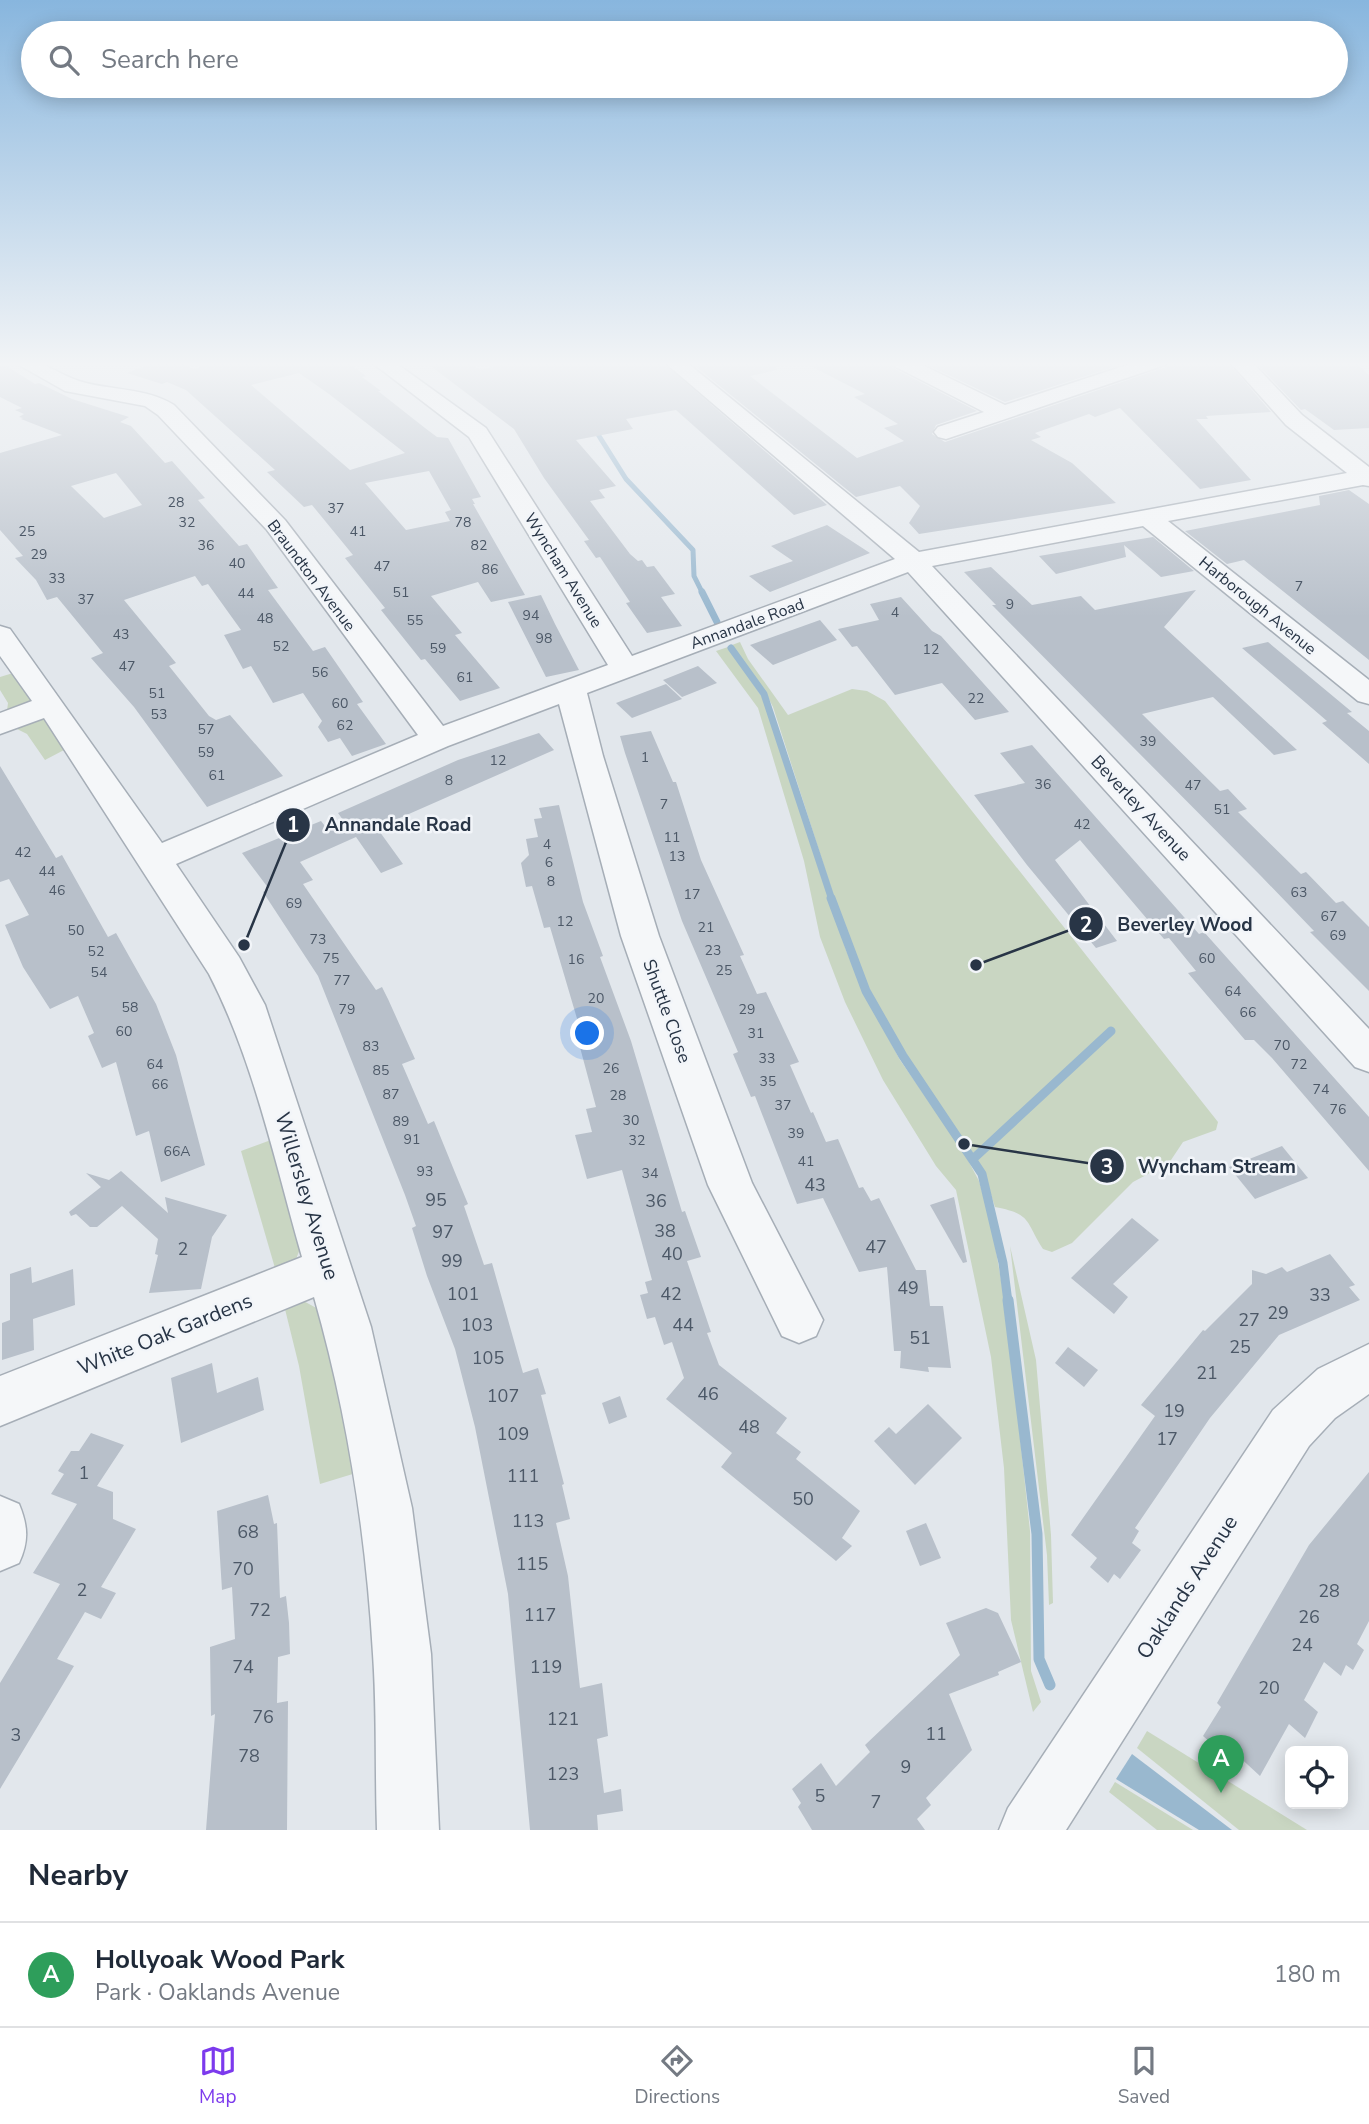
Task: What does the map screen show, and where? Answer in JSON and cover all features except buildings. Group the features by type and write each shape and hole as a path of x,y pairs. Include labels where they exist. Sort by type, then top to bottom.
{"street":[{"name":"Braundton Avenue","path":"201,446 276,525 437,738"},
{"name":"Wyncham Avenue","path":"486,446 625,668"},
{"name":"Beverley Avenue","path":"776,446 913,561 1369,1056"},
{"path":"1327,446 1367,478"},
{"name":"Annandale Road","path":"154,860 437,738 913,561 1146,516 1367,478"},
{"name":"Harborough Avenue","path":"1146,516 1369,695"},
{"name":"Willersley Avenue","path":"0,635 51,705 218,955 245,1005 330,1268 363,1393 385,1508 402,1654 408,1830"},
{"name":"Shuttle Close","path":"571,689 587,756 645,949 730,1185 799,1320"},
{"path":"0,724 51,705"},
{"name":"White Oak Gardens","path":"0,1401 330,1268"},
{"name":"Oaklands Avenue","path":"1030,1830 1291,1428 1313,1402 1336,1383 1369,1368"},
{"path":"0,1523 0,1544"}],"green space":[{"path":"740,642 748,659 788,715 852,689 867,691 885,701 1218,1122 1216,1130 1183,1142 1169,1163 1133,1182 1072,1243 1052,1252 1043,1249 1022,1216 995,1207 984,1173 914,1071 869,988 848,941 773,707 732,645"},
{"path":"728,647 768,706 846,950 863,991 900,1060 962,1149 979,1181 991,1222 1007,1315 1030,1531 1031,1671 1041,1702 1033,1712 1011,1620 1004,1468 991,1357 956,1190 936,1166 883,1080 845,1002 820,937 804,861 758,708 716,651"},
{"path":"13,673 32,700 7,711 8,703 0,690 0,677"},
{"path":"29,720 46,720 64,750 45,760 27,734 13,727"},
{"path":"271,1140 300,1249 296,1259 277,1275 241,1151"},
{"path":"1010,1246 1036,1360 1051,1535 1053,1603 1049,1605 1047,1555"},
{"path":"298,1298 320,1310 356,1473 320,1484 299,1366 283,1301"},
{"path":"1147,1731 1307,1830 1239,1830 1137,1748"},
{"path":"1115,1782 1193,1830 1157,1830 1109,1792"}],"water":[{"path":"1132,1754 1232,1830 1199,1830 1116,1779"}],"waterway":[{"path":"606,446 626,479 693,550 694,576 717,622"},
{"path":"731,648 764,694 832,900"},
{"path":"831,898 866,991 903,1056 982,1174 1003,1263 1008,1302"},
{"path":"973,1159 1111,1031"},
{"path":"1008,1300 1037,1534 1039,1659 1050,1685"}],"place":[{"name":"Annandale Road","path":"244,945"},
{"name":"Beverley Wood","path":"976,965"},
{"name":"Wyncham Stream","path":"964,1144"},
{"name":"Hollyoak Wood Park","path":"1221,1793"}]}
